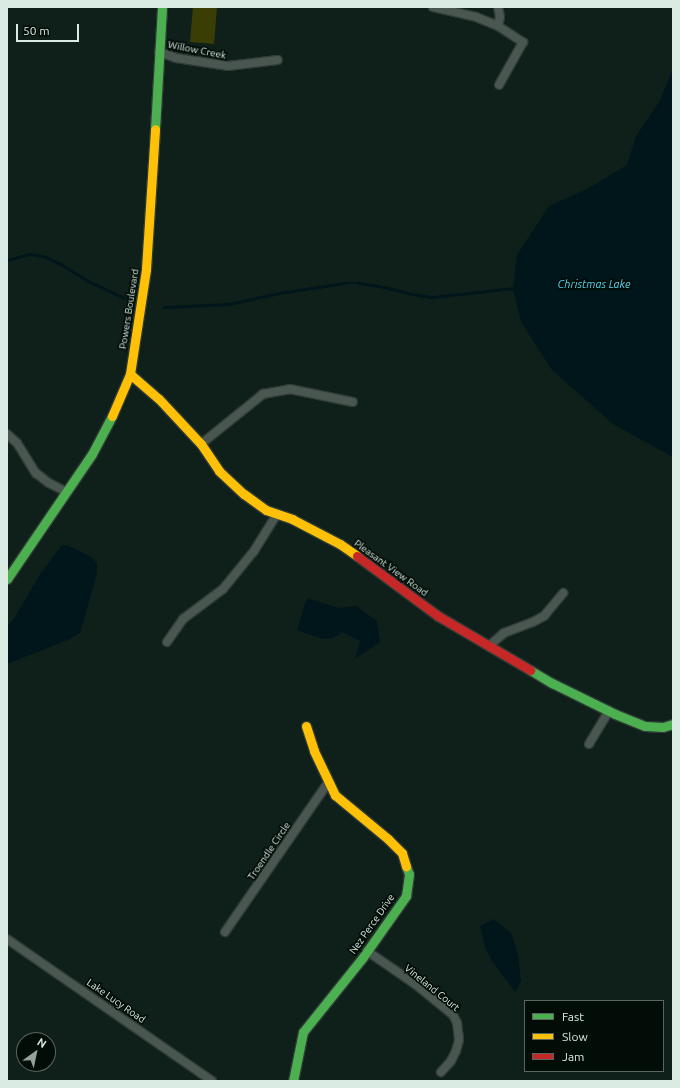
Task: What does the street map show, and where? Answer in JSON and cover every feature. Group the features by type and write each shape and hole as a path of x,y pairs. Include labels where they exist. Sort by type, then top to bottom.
{"street":[{"name":"Powers Boulevard","path":"7,579 67,492 98,441 116,409 130,374 146,269 162,7"},
{"path":"433,7 476,17 498,26 523,42 499,85"},
{"path":"498,7 500,17 498,26"},
{"name":"Willow Creek","path":"160,52 176,58 228,66 278,60"},
{"name":"Pleasant View Road","path":"130,374 159,399 201,444 219,471 244,494 266,510 292,519 340,544 438,616 552,683 609,711 645,726 663,727 673,724"},
{"path":"201,444 263,394 290,389 353,402"},
{"path":"7,434 17,443 36,473 49,483 67,492"},
{"path":"168,642 183,619 223,589 254,552 277,514"},
{"path":"489,646 504,633 533,622 544,616 563,593"},
{"path":"589,744 609,711"},
{"name":"Nez Perce Drive","path":"293,1081 304,1032 367,951 406,896 409,874 402,853 388,839 335,795 314,751 306,726"},
{"name":"Troendle Circle","path":"226,932 329,781"},
{"name":"Lake Lucy Road","path":"7,939 212,1081"},
{"name":"Vineland Court","path":"367,951 415,984 455,1019 459,1030 459,1040 452,1060 441,1072"}],"green space":[{"path":"193,7 217,7 214,44 190,42"}],"water":[{"name":"Christmas Lake","path":"673,69 673,457 613,424 552,370 521,322 513,288 517,255 549,206 589,188 627,165 636,136 659,102"},
{"path":"62,545 67,545 91,557 97,563 97,574 80,633 70,639 7,664 7,627 13,620 41,573"},
{"path":"307,598 339,608 356,606 377,621 380,642 355,659 360,641 342,632 333,638 323,639 297,630"},
{"path":"494,919 511,933 518,955 521,981 515,992 492,961 485,947 480,926"}],"waterway":[{"path":"7,260 29,254 43,256 61,264 88,281 124,298"},
{"path":"164,307 229,304 279,293 344,283 359,283 433,297 515,288"}],"traffic: fast":[{"path":"155,129 162,7"},
{"path":"7,579 92,454 112,416"},
{"path":"530,670 552,683 615,714 645,726 663,727 673,724"},
{"path":"293,1081 303,1032 363,957 406,896 409,874 406,866"}],"traffic: slow":[{"path":"112,416 130,374 146,269 155,129"},
{"path":"130,374 159,399 201,444 219,471 244,494 266,510 292,519 340,544 357,556"},
{"path":"306,726 314,751 335,795 388,839 402,853 406,866"}],"traffic: jam":[{"path":"357,556 438,616 530,670"}]}
